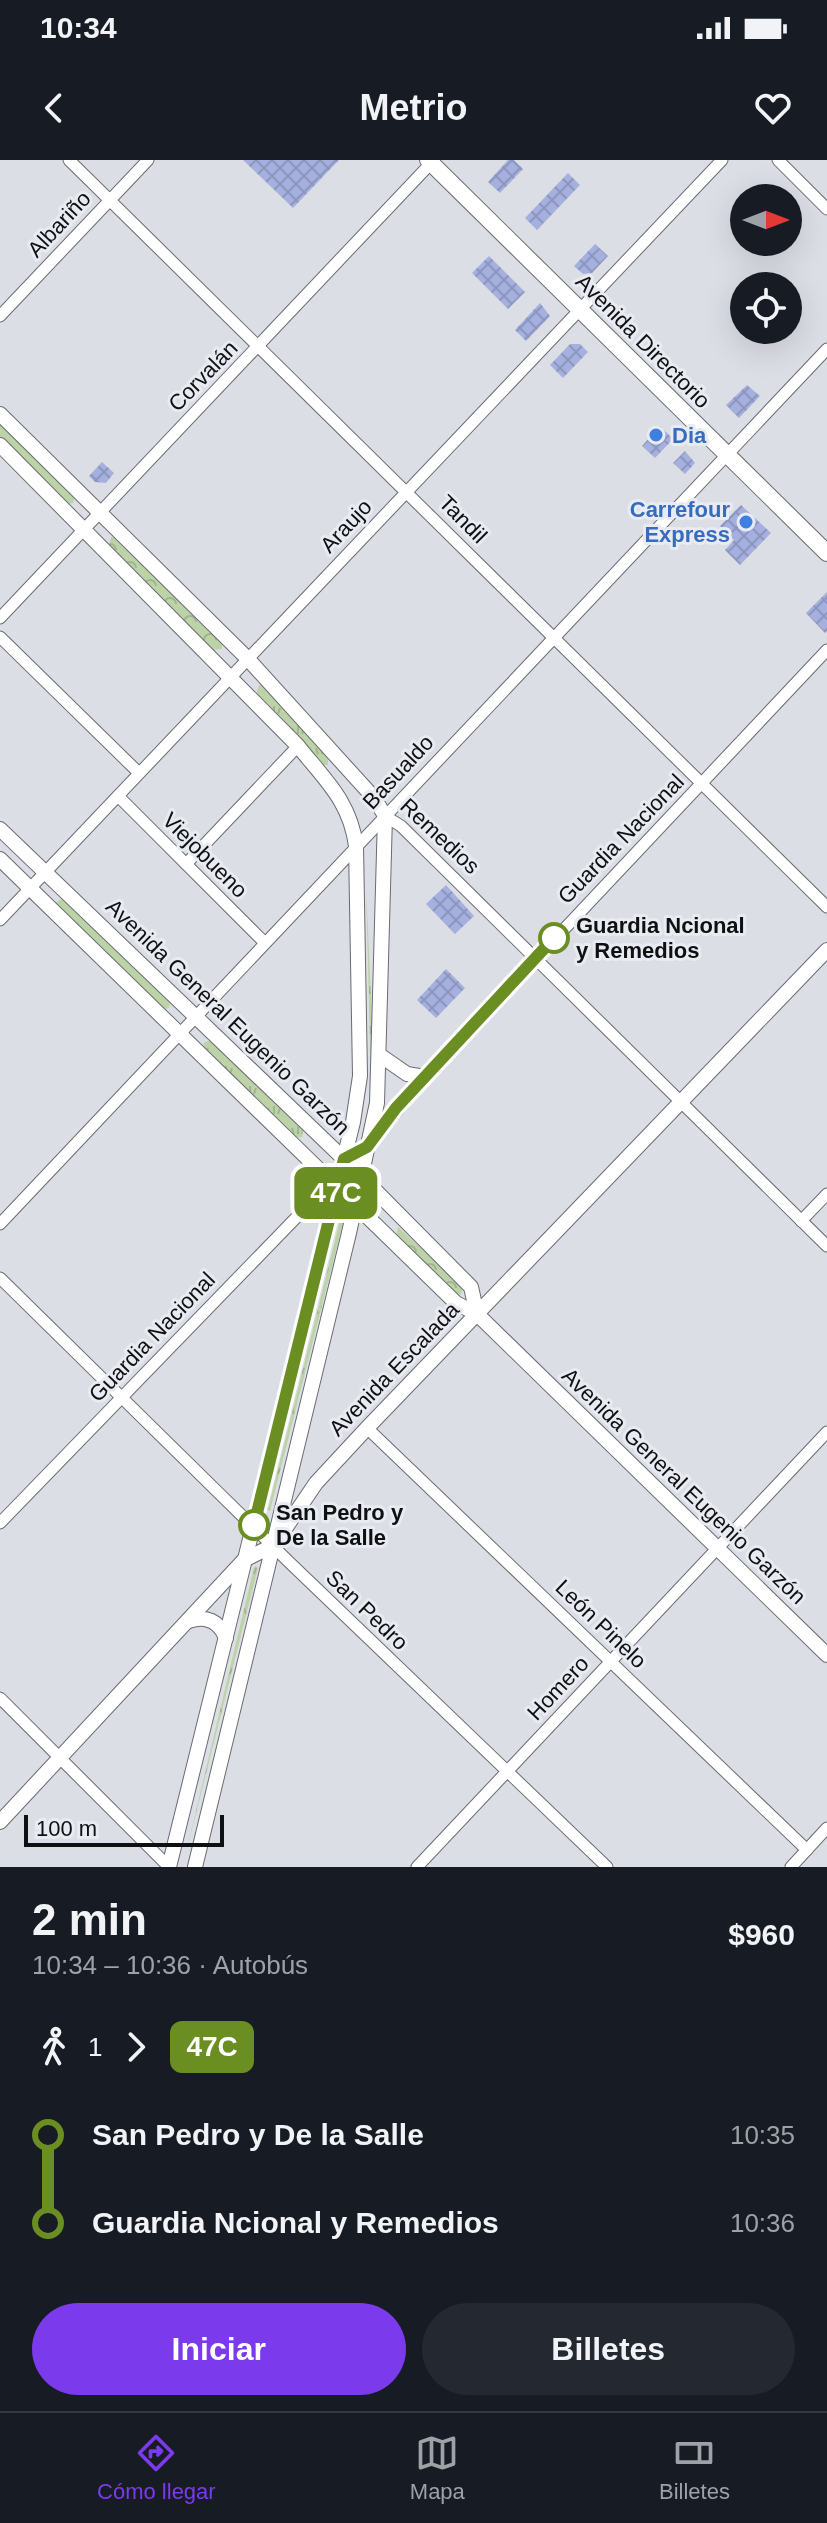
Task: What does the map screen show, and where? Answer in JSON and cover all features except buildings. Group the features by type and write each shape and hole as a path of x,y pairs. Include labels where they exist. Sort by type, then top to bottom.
{"main road":[{"name":"Avenida Directorio","path":"431,161 827,553"}],"street":[{"name":"Tandil","path":"69,160 827,907"},
{"name":"Albariño","path":"0,316 148,160"},
{"name":"Araujo","path":"0,920 722,160"},
{"path":"778,160 827,209"},
{"name":"Corvalán","path":"0,618 260,346 431,161"},
{"name":"Basualdo","path":"0,1224 263,941 827,349"},
{"name":"Remedios","path":"0,414 248,659 375,799 385,816 401,826 827,1246"},
{"path":"0,445 298,746 341,798 352,819 356,846 360,1076 344,1159 169,1867"},
{"path":"0,637 139,773"},
{"name":"Guardia Nacional","path":"344,1159 367,1147 425,1077 535,958 827,650"},
{"path":"186,864 298,746"},
{"name":"Viejobueno","path":"118,796 263,941"},
{"path":"195,1867 379,1094 385,816"},
{"name":"Avenida General Eugenio Garzón","path":"0,829 344,1159 471,1287 477,1314"},
{"name":"Avenida General Eugenio Garzón","path":"0,859 456,1303 477,1314 827,1655"},
{"name":"Avenida Escalada","path":"0,1822 244,1560 274,1545 316,1483 367,1428 827,950"},
{"path":"381,1056 407,1074 425,1077"},
{"name":"Guardia Nacional","path":"0,1523 319,1194 337,1187"},
{"path":"801,1221 827,1194"},
{"name":"San Pedro","path":"0,1278 607,1867"},
{"name":"León Pinelo","path":"367,1428 807,1850"},
{"name":"Homero","path":"417,1867 827,1432"},
{"path":"189,1621 206,1618 214,1621 226,1638"},
{"path":"0,1698 169,1867"},
{"path":"791,1867 827,1828"}],"green space":[{"path":"0,421 75,497 73,503 67,504 0,438"},
{"path":"111,537 115,537 222,642 222,649 213,650 109,545"},
{"path":"259,685 265,686 328,754 328,765 322,765 256,695"},
{"path":"366,886 375,1083 365,1129 371,1085"},
{"path":"63,898 170,1001 169,1008 163,1010 55,903"},
{"path":"210,1041 303,1131 302,1137 294,1138 203,1049 204,1042"},
{"path":"340,1220 343,1223 270,1511 268,1509"},
{"path":"398,1227 463,1287 461,1294 457,1295 396,1237"},
{"path":"254,1567 258,1568 185,1857"}],"bus line":[{"name":"47C","path":"254,1525 344,1159 367,1147 396,1108 554,938"}],"place":[{"name":"Dia","path":"656,435"},
{"name":"Carrefour Express","path":"746,522"},
{"name":"Guardia Ncional y Remedios","path":"554,938"},
{"name":"San Pedro y De la Salle","path":"254,1525"}]}
